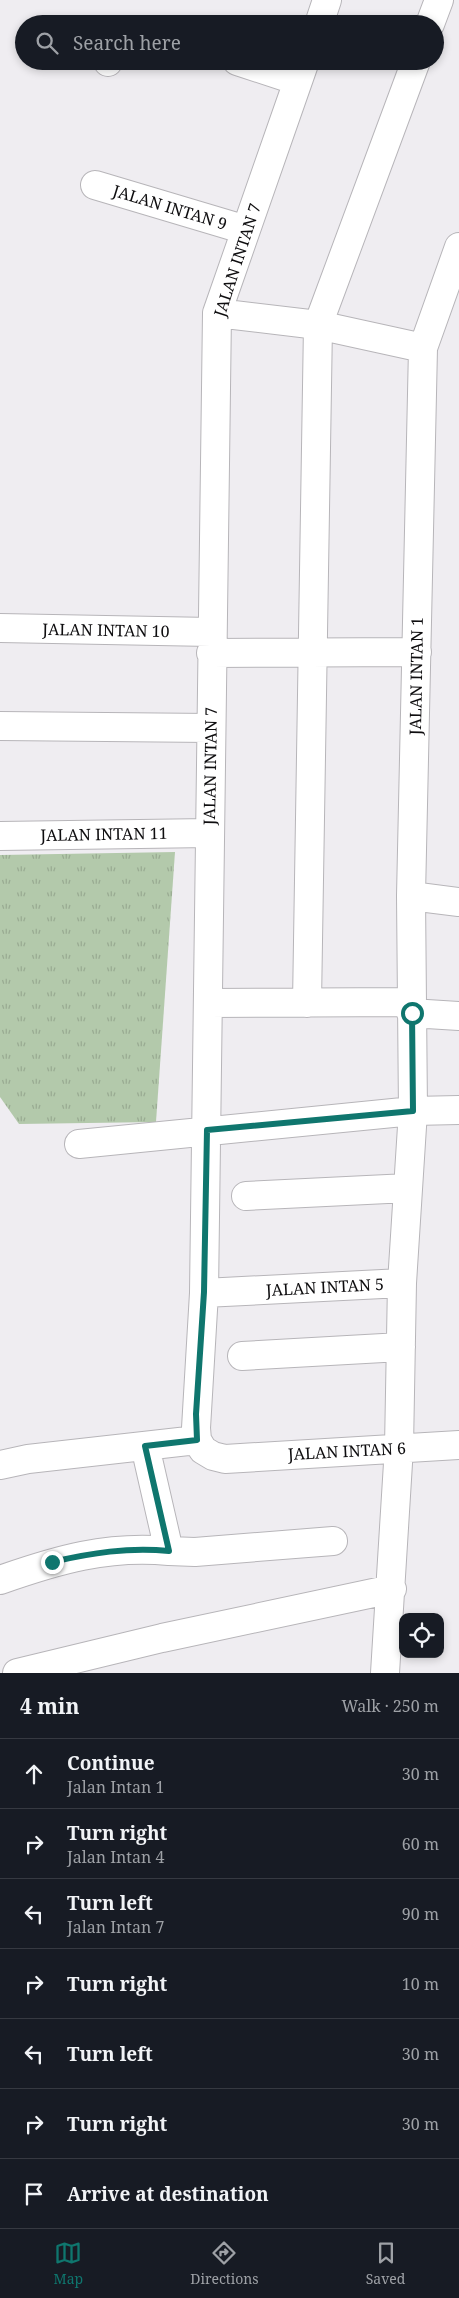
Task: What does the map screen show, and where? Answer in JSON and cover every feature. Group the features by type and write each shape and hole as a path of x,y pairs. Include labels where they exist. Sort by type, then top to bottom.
{"street":[{"path":"322,15 327,0"},
{"path":"433,15 439,0"},
{"path":"307,1002 311,651 318,325 413,70"},
{"name":"JALAN INTAN 7","path":"197,1440 196,1414 204,1292 207,1130 208,833 217,313 301,71"},
{"name":"JALAN INTAN 9","path":"95,185 246,230"},
{"name":"JALAN INTAN 1","path":"402,1283 413,1111 411,896 423,348 459,247"},
{"path":"217,313 318,325 423,348"},
{"name":"JALAN INTAN 10","path":"0,628 211,642 311,651 417,652"},
{"path":"0,726 211,728"},
{"name":"JALAN INTAN 11","path":"0,836 208,833"},
{"path":"411,896 459,902"},
{"path":"208,1003 307,1002 412,1007 459,1016"},
{"path":"80,1144 413,1111 459,1110"},
{"path":"246,1196 408,1188"},
{"name":"JALAN INTAN 5","path":"204,1292 402,1283 392,1590 385,1673"},
{"path":"242,1356 401,1346"},
{"path":"0,1465 28,1459 197,1440"},
{"name":"JALAN INTAN 6","path":"197,1440 203,1450 213,1456 236,1458 459,1445"},
{"path":"145,1446 169,1551"},
{"path":"0,1580 52,1562 96,1552 147,1549 196,1552 334,1541"},
{"path":"18,1673 162,1638 392,1590"}],"green space":[{"path":"175,852 156,1122 19,1124 0,1097 0,855"}],"route":[{"path":"52,1562 96,1552 147,1549 169,1551 145,1446 197,1440 196,1414 204,1292 207,1130 413,1111 412,1013"}]}
